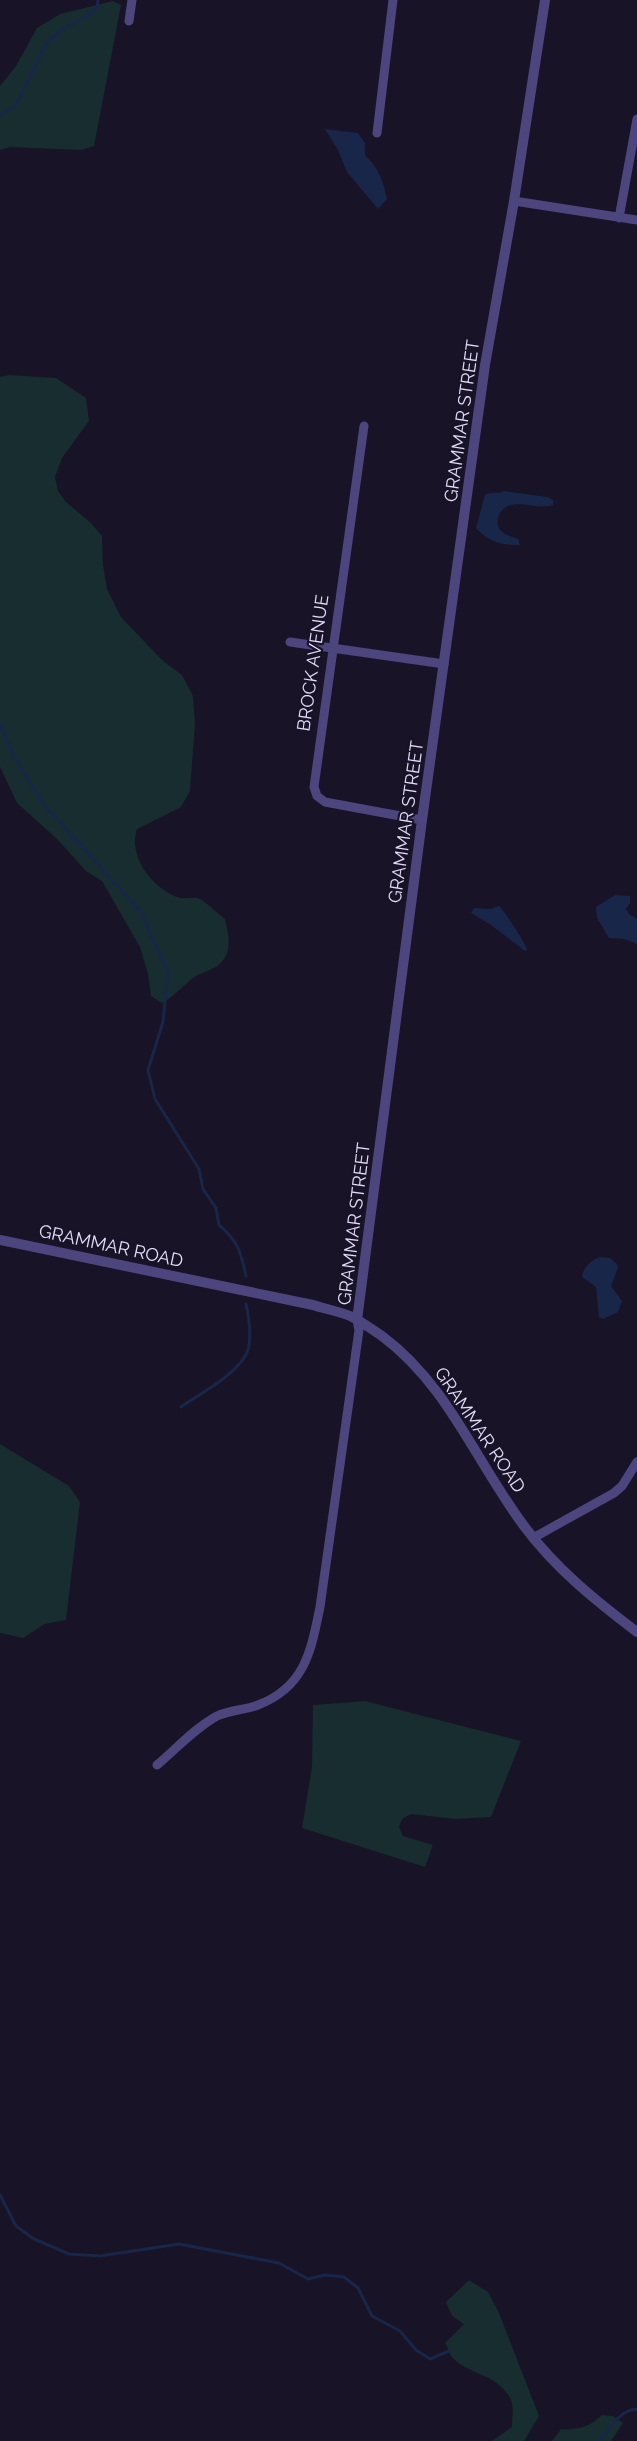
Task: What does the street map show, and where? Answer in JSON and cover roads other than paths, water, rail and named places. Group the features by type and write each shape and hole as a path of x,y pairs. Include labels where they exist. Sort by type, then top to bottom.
{"street":[{"path":"129,21 132,0"},
{"path":"377,134 393,0"},
{"name":"GRAMMAR STREET","path":"157,1765 217,1716 264,1702 284,1690 297,1678 311,1650 320,1607 359,1330 358,1320 422,820 486,365 546,0"},
{"path":"619,218 637,119"},
{"path":"514,201 637,220"},
{"name":"BROCK AVENUE","path":"364,426 313,780 315,792 320,799 334,805 422,820"},
{"path":"290,642 444,664"},
{"name":"GRAMMAR ROAD","path":"0,1240 269,1295 335,1311 358,1320 405,1355 434,1386 533,1538 577,1584 637,1632"},
{"path":"533,1538 614,1494 622,1486 637,1462"}],"water":[{"path":"325,129 358,133 365,143 365,155 380,175 387,199 378,209 347,172 338,150"},
{"path":"504,491 547,497 553,500 553,505 546,506 511,505 500,513 498,517 499,529 505,534 518,539 520,545 496,542 480,533 476,528 485,495"},
{"path":"615,895 630,896 630,903 626,909 629,914 637,919 637,944 624,939 609,938 597,918 596,907"},
{"path":"499,906 515,928 527,950 525,951 491,925 471,913 474,908 490,909"},
{"path":"600,1257 610,1258 617,1264 618,1268 611,1286 622,1301 618,1312 603,1319 599,1317 596,1287 582,1277 588,1265"}],"waterway":[{"path":"0,115 16,105 47,42 66,27 83,19 97,8 98,0"},
{"path":"0,724 14,757 44,805 140,911 168,972 163,1022 148,1070 155,1099 199,1169 203,1189 216,1208 219,1225 231,1236 238,1248 246,1276"},
{"path":"181,1407 219,1382 237,1367 244,1358 248,1350 250,1338 246,1304"},
{"path":"0,2195 16,2226 34,2239 69,2254 100,2256 179,2244 279,2263 308,2279 325,2275 344,2277 358,2288 372,2316 400,2331 416,2350 430,2359 449,2351"},
{"path":"599,2441 624,2413 637,2409"}]}
